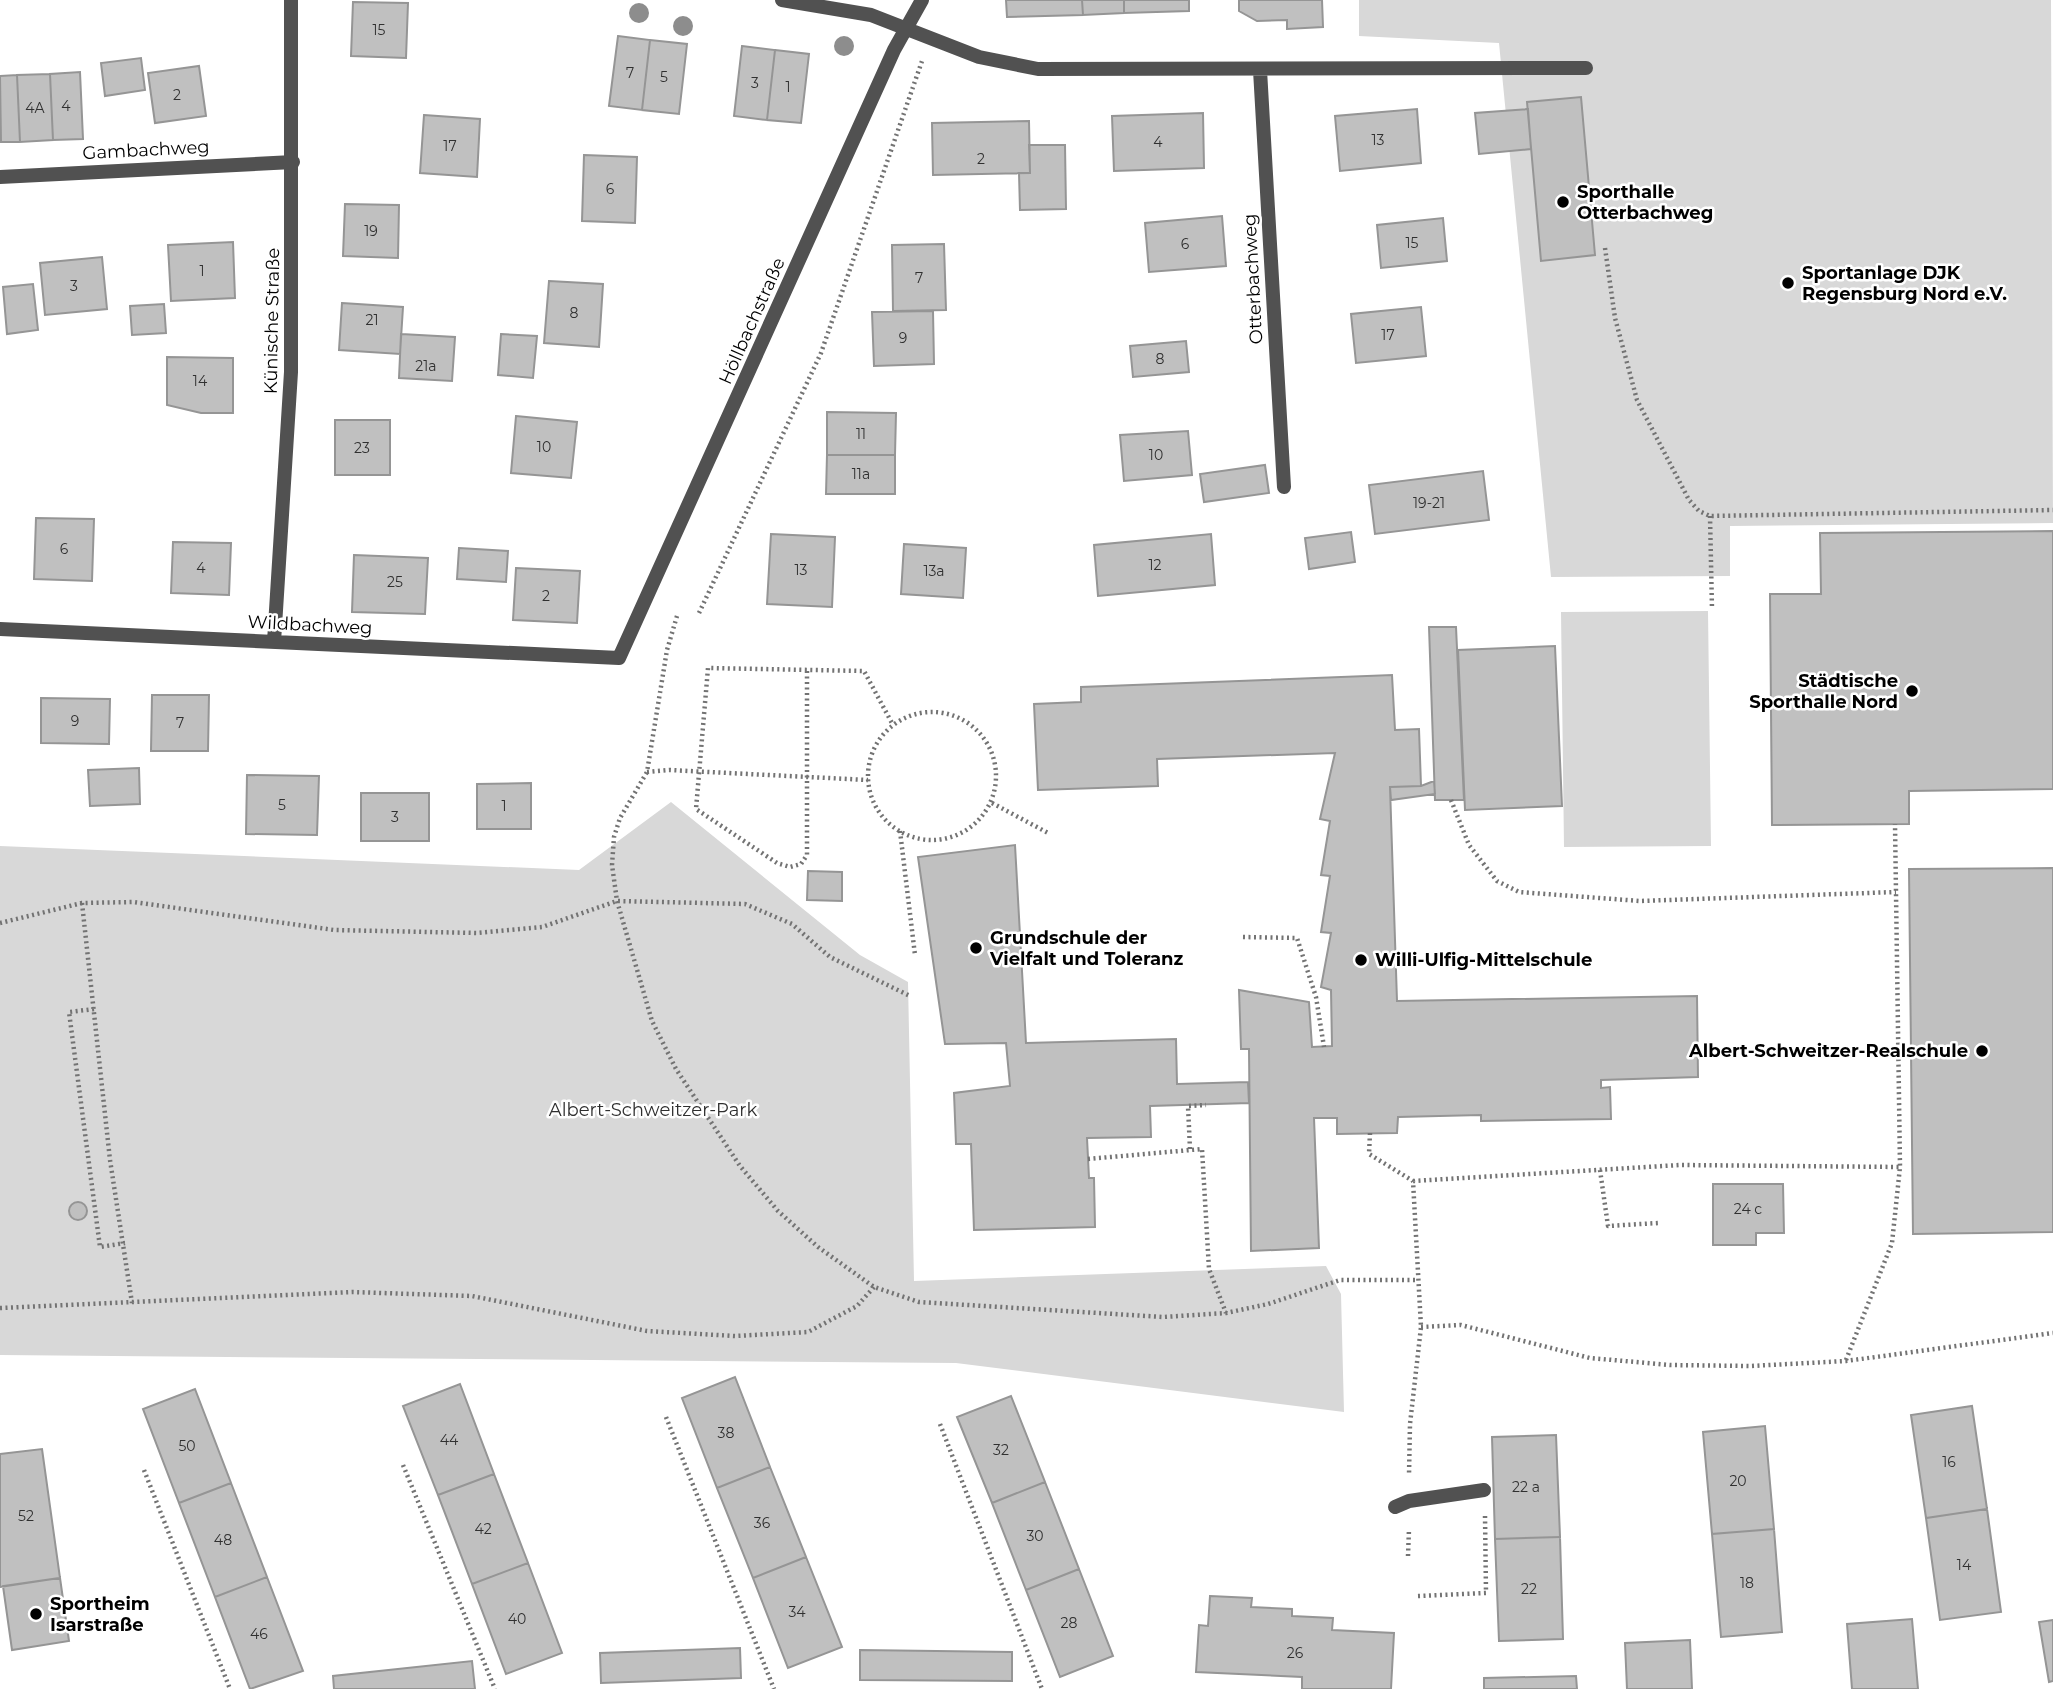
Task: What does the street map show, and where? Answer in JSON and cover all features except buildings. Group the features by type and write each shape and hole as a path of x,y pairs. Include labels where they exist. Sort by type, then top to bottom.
{"street":[{"name":"Künische Straße","path":"274,642 291,372 291,0"},
{"path":"782,0 871,15 979,57 1038,69 1586,68"},
{"name":"Höllbachstraße","path":"619,658 906,27 922,0"},
{"name":"Otterbachweg","path":"1260,70 1284,487"},
{"name":"Gambachweg","path":"0,177 293,162"},
{"name":"Wildbachweg","path":"0,629 619,658"},
{"path":"1402,1504 1484,1490"}],"path":[{"path":"699,613 821,353 930,37"},
{"path":"1605,248 1615,318 1637,400 1689,500 1699,511 1710,516 2053,510"},
{"path":"1710,516 1712,609"},
{"path":"677,616 667,650 647,772 620,818 614,837 612,865 617,901 652,1021 676,1069 740,1166 778,1211 818,1247 874,1287 919,1301 1163,1317 1226,1313 1268,1304 1340,1280 1417,1280"},
{"path":"807,671 807,855 801,864 790,867 777,863 696,809 708,668 864,671 892,724"},
{"path":"933,711 954,715 973,725 987,741 995,761 997,782 991,803 979,820 952,836 920,839 900,831 884,818 873,800 868,780 874,750 892,724 912,715 933,711"},
{"path":"647,772 809,775 868,780"},
{"path":"1451,800 1469,845 1497,881 1519,892 1640,901 1896,892"},
{"path":"991,803 1050,834"},
{"path":"1846,1361 1892,1243 1900,1167 1895,824"},
{"path":"900,831 915,955"},
{"path":"0,923 82,903 133,902 334,930 454,933 542,927 617,901 746,904 792,924 830,957 910,996"},
{"path":"82,903 110,1160 125,1242 132,1303"},
{"path":"1243,937 1297,938 1316,997 1324,1047"},
{"path":"94,1009 69,1012 100,1247 125,1242"},
{"path":"1190,1149 1188,1107 1206,1105"},
{"path":"1370,1133 1369,1154 1413,1181 1679,1165 1900,1167"},
{"path":"1088,1159 1202,1149 1209,1269 1226,1313"},
{"path":"1600,1170 1608,1226 1658,1223"},
{"path":"1408,1556 1402,1504 1421,1327 1413,1181"},
{"path":"0,1308 352,1292 472,1296 647,1331 735,1336 808,1332 857,1306 874,1287"},
{"path":"1421,1327 1461,1325 1590,1358 1670,1365 1751,1366 1846,1361 2053,1333"},
{"path":"666,1417 774,1689"},
{"path":"940,1424 1042,1689"},
{"path":"403,1465 495,1689"},
{"path":"144,1470 230,1689"},
{"path":"1418,1596 1486,1593 1484,1490"}],"green space":[{"name":"Sportanlage DJK Regensburg Nord e.V.","path":"1359,0 2051,0 2053,523 1730,526 1730,576 1551,577 1499,43 1359,36"},
{"path":"1708,611 1711,846 1564,847 1561,612"},
{"name":"Albert-Schweitzer-Park","path":"671,802 860,955 908,982 914,1281 1326,1266 1341,1294 1344,1412 956,1363 0,1355 0,846 579,870"}],"place":[{"name":"Sporthalle Otterbachweg","path":"1563,202"},
{"name":"Sportanlage DJK Regensburg Nord e.V.","path":"1788,283"},
{"name":"Städtische Sporthalle Nord","path":"1912,691"},
{"name":"Grundschule der Vielfalt und Toleranz","path":"976,948"},
{"name":"Willi-Ulfig-Mittelschule","path":"1361,960"},
{"name":"Albert-Schweitzer-Realschule","path":"1982,1051"},
{"name":"Sportheim Isarstraße","path":"36,1614"}]}
